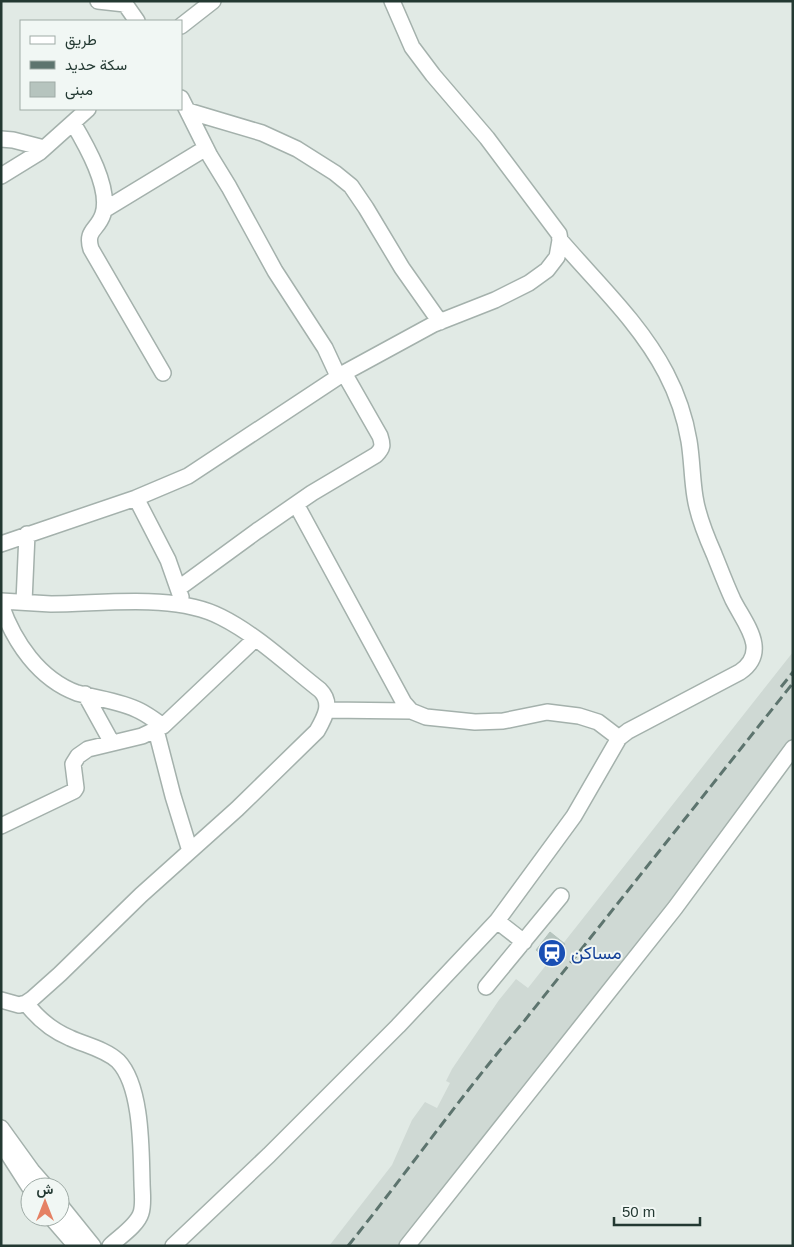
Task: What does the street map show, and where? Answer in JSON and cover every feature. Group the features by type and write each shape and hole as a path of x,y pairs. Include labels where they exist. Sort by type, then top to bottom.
{"street":[{"path":"98,1 124,3 136,20"},
{"path":"182,25 200,6 214,1"},
{"path":"1,544 136,498 188,476 341,375 440,322 496,300 529,283 547,270 558,254 559,234 487,138 417,54 392,1"},
{"path":"184,104 262,133 297,149 351,186 402,268 440,322"},
{"path":"179,588 296,504 376,455 383,446 370,417 275,271 206,148 184,104"},
{"path":"1,176 44,148 87,110"},
{"path":"73,123 91,153 103,194 104,210 100,221 90,233 89,242 91,249 163,373"},
{"path":"1,139 44,148"},
{"path":"104,210 206,148"},
{"path":"173,1246 269,1155 398,1026 498,922 574,816 619,738 628,731 747,667 752,660 754,642 751,633 732,598 699,517 695,498 689,440 678,399 665,371 647,342 560,240"},
{"path":"136,498 168,560 179,588 183,605"},
{"path":"296,504 404,703 411,711"},
{"path":"24,602 27,534"},
{"path":"1,601 50,604 140,602 190,606 223,617 255,639 322,692 327,702 327,710 317,731 237,809 140,895 60,974 26,1003 15,1005 1,1000"},
{"path":"1,605 19,644 35,665 53,679 75,692 141,711 159,728 173,796 190,851"},
{"path":"1,826 74,791 76,785 73,766 76,758 88,749 142,736 159,728 255,639"},
{"path":"84,694 112,743"},
{"path":"327,710 411,711 426,716 475,722 503,721 547,712 579,716 598,722 619,738"},
{"path":"407,1246 675,908 793,748"},
{"path":"486,987 561,896"},
{"path":"498,922 524,942"},
{"path":"26,1003 39,1019 55,1030 104,1052 118,1062 125,1073 135,1098 140,1141 141,1212 135,1223 110,1246"},
{"path":"1,1128 37,1177"},
{"path":"1,1144 23,1177"},
{"path":"70,1217 93,1246"},
{"path":"60,1227 76,1246"}],"shaded area":[{"path":"793,652 793,738 717,845 403,1246 329,1246 392,1165 412,1120 425,1102 437,1108 450,1083 446,1081 452,1069 499,1000 516,979 528,988"}],"building":[{"path":"550,932 565,944 550,962 536,950"}],"railway":[{"path":"781,687 793,672"},
{"path":"348,1246 480,1076 793,683"}],"place":[{"name":"مساكن","path":"552,953"}]}
